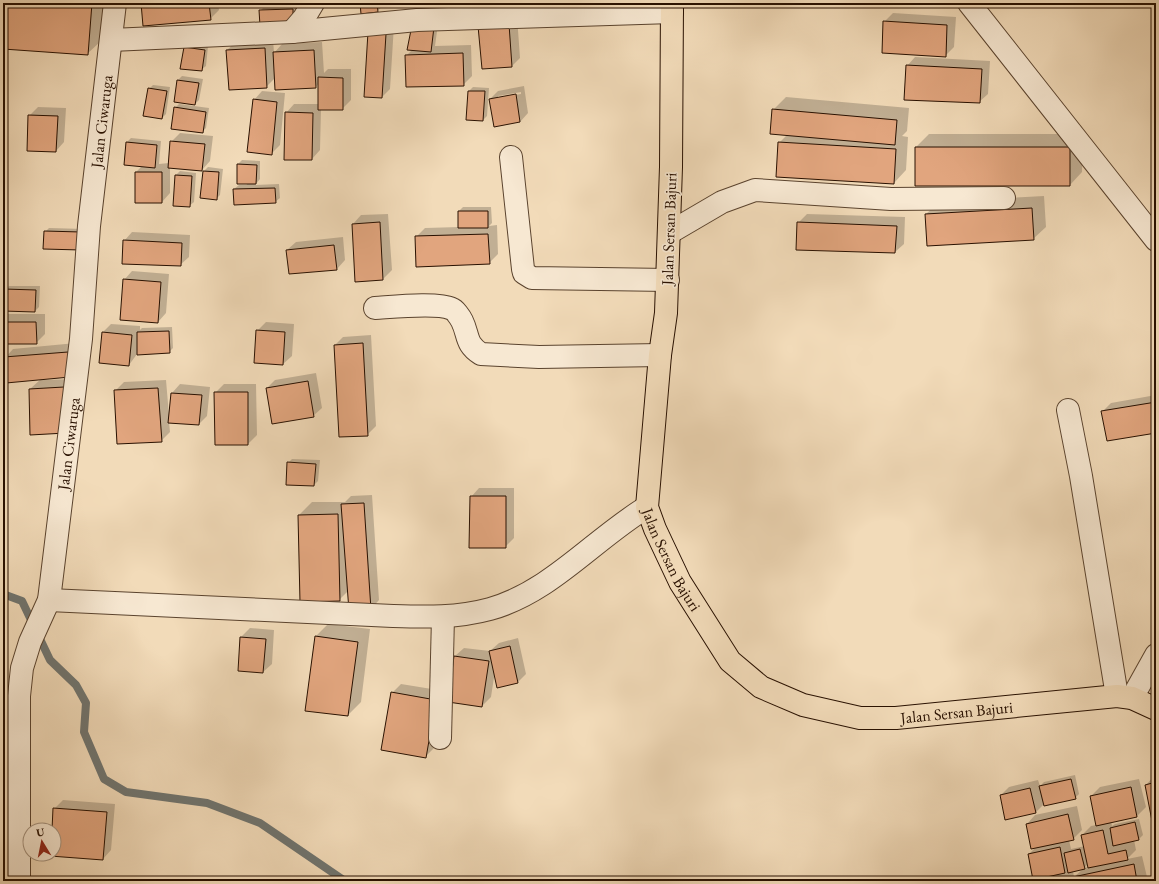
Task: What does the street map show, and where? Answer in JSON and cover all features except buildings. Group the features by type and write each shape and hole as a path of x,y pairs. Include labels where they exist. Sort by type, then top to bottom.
{"main road":[{"name":"Jalan Sersan Bajuri","path":"672,7 670,233 668,280 647,507 655,529 680,582 730,661 761,687 803,705 860,718 896,718 1124,697"},
{"path":"1124,697 1156,709"}],"street":[{"name":"Jalan Ciwaruga","path":"19,881 19,696 22,668 30,642 49,600 81,339 90,226 115,3"},
{"path":"292,32 304,18 313,3"},
{"path":"977,4 1156,240"},
{"path":"111,40 292,32 417,20 479,10 672,7"},
{"path":"511,157 523,269 527,276 532,278 668,280"},
{"path":"670,233 722,202 755,190 891,199 1004,198"},
{"path":"375,308 440,306 453,309 462,321 468,342 474,350 481,354 539,357 660,355"},
{"path":"1068,410 1124,697"},
{"path":"49,600 442,617 491,609 525,594 549,580 626,520 647,507"},
{"path":"440,738 442,617"},
{"path":"1124,697 1156,655"}],"waterway":[{"path":"3,594 22,601 50,660 76,685 86,703 84,732 104,779 126,792 207,803 260,823 345,881"}]}
